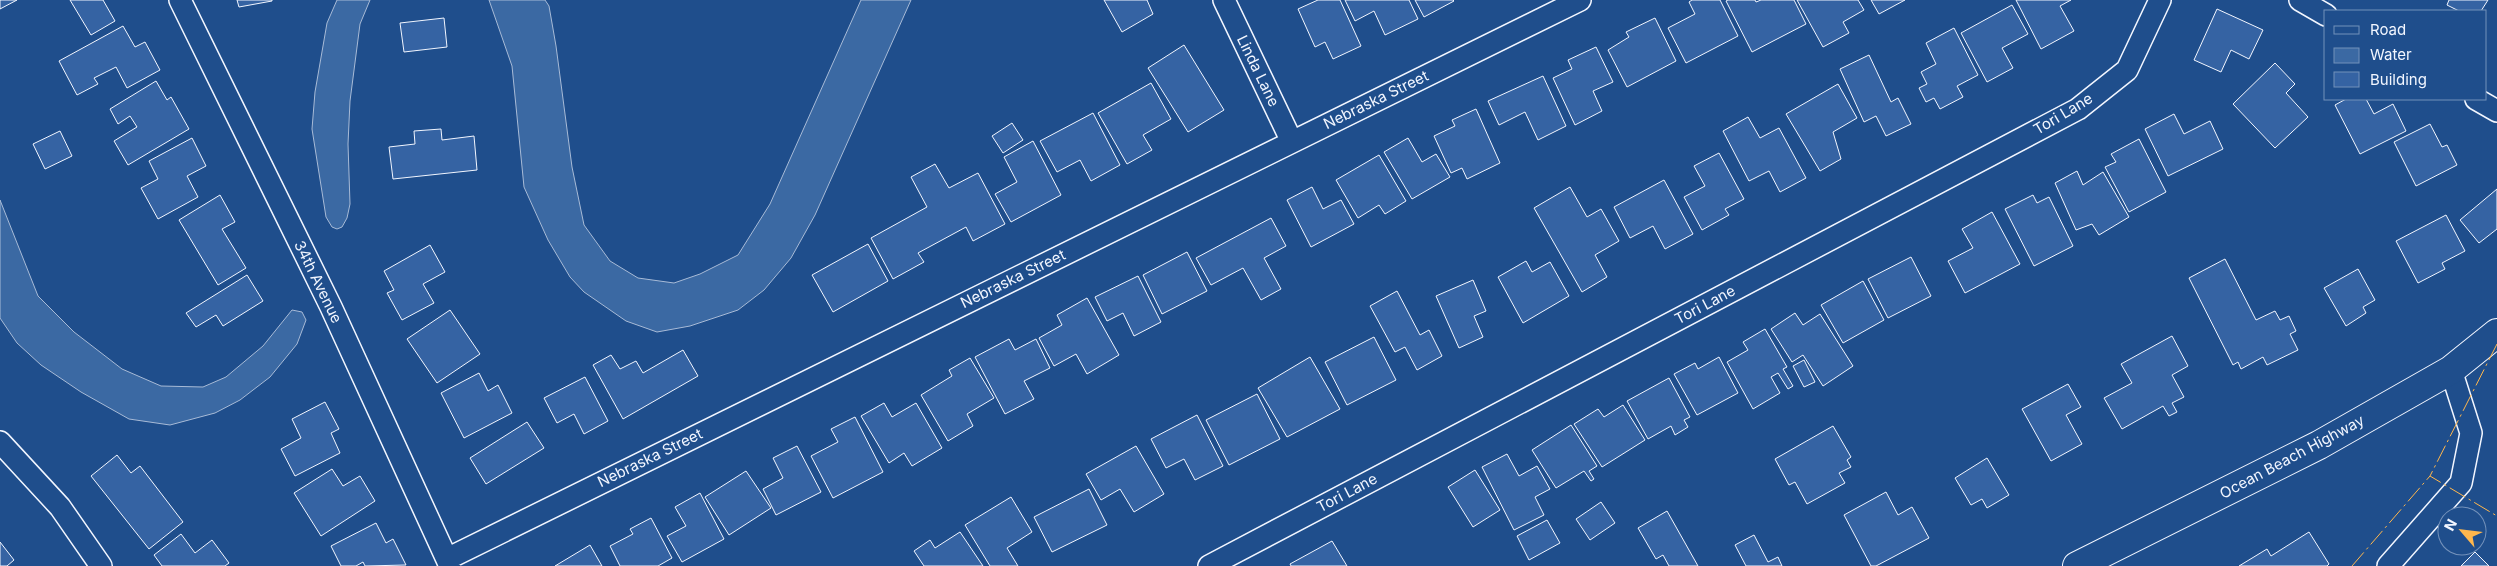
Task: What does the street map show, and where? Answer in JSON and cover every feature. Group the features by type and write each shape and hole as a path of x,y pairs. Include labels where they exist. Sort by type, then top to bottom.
{"main road":[{"name":"Ocean Beach Highway","path":"2077,566 2319,445 2450,370 2497,333"}],"street":[{"name":"34th Avenue","path":"180,0 331,307 448,562"},
{"name":"Linda Lane","path":"1224,0 1292,142"},
{"name":"Nebraska Street","path":"448,562 1580,0"},
{"name":"Tori Lane","path":"1209,566 2078,109 2127,70 2160,0"},
{"path":"2300,0 2324,13"},
{"path":"2478,100 2497,111"},
{"path":"2388,566 2461,483 2472,433 2450,370"},
{"path":"0,442 60,507 101,566"}],"water":[{"path":"337,0 370,0 360,24 350,101 348,144 350,204 347,218 342,227 337,229 332,227 326,217 312,129 315,92 327,23"},
{"path":"489,0 545,0 549,6 572,167 584,225 610,261 638,278 674,283 700,274 738,255 770,204 861,0 911,0 815,215 791,258 764,290 738,310 690,326 657,332 626,321 584,292 570,277 548,240 524,187 512,66"},
{"path":"0,200 38,296 74,332 122,369 161,386 203,387 226,377 263,346 292,310 302,312 306,320 297,344 270,377 240,400 215,413 170,425 129,419 81,392 41,365 17,343 0,318"}],"building":[{"path":"0,0 17,0 0,9"},
{"path":"70,0 103,0 115,21 91,35"},
{"path":"237,0 272,0 272,1 239,7"},
{"path":"1104,0 1147,0 1153,14 1122,32"},
{"path":"1318,0 1340,0 1361,46 1333,59 1325,42 1315,47 1298,9"},
{"path":"1345,0 1409,0 1418,19 1385,35 1374,11 1355,21"},
{"path":"1415,0 1453,0 1454,1 1424,17"},
{"path":"1692,0 1720,0 1738,36 1686,63 1668,28 1695,14 1689,2"},
{"path":"1755,0 1756,2 1761,0 1794,0 1806,24 1752,52 1726,1"},
{"path":"1797,0 1858,0 1864,10 1843,22 1849,33 1823,47"},
{"path":"1871,0 1905,0 1879,14"},
{"path":"2016,0 2071,0 2060,6 2074,31 2041,49"},
{"path":"2449,0 2488,0 2482,10 2457,10 2447,5"},
{"path":"2012,5 2028,34 2002,48 2013,68 1987,82 1961,33"},
{"path":"2217,9 2263,30 2249,59 2231,50 2221,72 2194,60"},
{"path":"444,18 447,47 404,52 400,23"},
{"path":"1655,18 1676,61 1627,87 1608,50 1629,37 1626,32"},
{"path":"123,26 135,47 145,42 160,70 127,88 116,67 94,78 98,84 77,95 59,61"},
{"path":"1954,28 1978,75 1957,86 1963,97 1940,109 1934,98 1926,102 1919,88 1927,84 1921,72 1936,64 1926,43"},
{"path":"1184,45 1224,110 1188,132 1148,68"},
{"path":"1596,47 1613,82 1593,91 1602,111 1575,125 1553,78 1572,69 1568,60"},
{"path":"1869,55 1891,102 1898,98 1911,124 1886,136 1876,116 1864,122 1840,69"},
{"path":"2275,63 2295,84 2286,93 2308,117 2275,148 2233,104"},
{"path":"1543,76 1566,126 1538,140 1525,112 1499,125 1488,101"},
{"path":"156,81 167,100 171,97 189,129 128,165 114,141 137,127 130,116 118,124 110,109"},
{"path":"1151,83 1171,119 1143,135 1152,150 1127,164 1098,113"},
{"path":"1838,84 1857,118 1833,132 1841,159 1820,171 1786,114"},
{"path":"2344,100 2367,100 2374,114 2393,104 2406,131 2360,154 2335,105"},
{"path":"1476,109 1500,163 1467,179 1462,168 1451,173 1434,136 1455,126 1452,120"},
{"path":"1093,113 1120,165 1091,181 1080,160 1057,172 1040,141"},
{"path":"2174,114 2184,134 2210,121 2223,149 2168,176 2145,129"},
{"path":"1748,117 1760,138 1779,128 1806,178 1780,192 1769,171 1749,181 1723,131"},
{"path":"1012,123 1023,140 1003,153 992,136"},
{"path":"2430,124 2442,147 2447,145 2457,165 2416,186 2394,142"},
{"path":"441,129 442,140 474,136 477,170 393,179 389,147 415,144 414,131"},
{"path":"60,131 72,156 45,169 33,144"},
{"path":"192,138 206,166 187,176 198,197 158,219 141,188 158,179 149,161"},
{"path":"1408,138 1422,162 1436,154 1450,177 1412,199 1384,152"},
{"path":"2139,139 2166,192 2129,212 2105,167 2116,162 2111,154"},
{"path":"1033,141 1061,195 1011,222 995,194 1017,182 1004,157"},
{"path":"1719,153 1744,199 1725,209 1729,215 1702,230 1684,197 1705,186 1694,166"},
{"path":"1379,155 1406,201 1385,214 1379,205 1358,218 1336,180"},
{"path":"935,164 949,188 978,173 1005,224 973,241 966,227 918,253 924,262 893,279 871,238 927,207 911,177"},
{"path":"2077,171 2083,185 2103,172 2129,217 2099,235 2092,224 2076,230 2055,183"},
{"path":"1664,180 1693,234 1665,249 1653,226 1630,238 1614,207"},
{"path":"1312,187 1323,209 1341,200 1354,224 1311,247 1287,200"},
{"path":"1570,187 1587,217 1601,209 1619,241 1595,255 1607,277 1582,292 1534,208"},
{"path":"2497,189 2497,229 2479,243 2460,220"},
{"path":"220,195 235,222 222,229 246,268 218,285 179,220"},
{"path":"2033,195 2037,203 2049,197 2073,246 2034,266 2005,209"},
{"path":"1992,212 2020,264 1965,293 1948,261 1973,248 1962,229"},
{"path":"2446,215 2465,251 2442,263 2445,269 2418,283 2396,241"},
{"path":"1271,218 1286,246 1264,258 1281,289 1261,300 1243,268 1211,285 1196,258"},
{"path":"868,244 888,281 833,312 812,275"},
{"path":"430,245 445,272 423,284 434,303 402,320 387,293 394,290 384,271"},
{"path":"1187,252 1207,291 1162,314 1143,275"},
{"path":"1911,257 1931,296 1888,318 1868,279"},
{"path":"2225,259 2256,320 2275,311 2280,320 2289,316 2296,331 2290,334 2298,350 2267,365 2263,357 2241,369 2238,362 2233,365 2189,278"},
{"path":"1526,261 1532,272 1550,262 1569,296 1523,323 1498,277"},
{"path":"2358,269 2375,300 2363,307 2366,313 2346,326 2324,288"},
{"path":"247,275 263,301 223,326 216,315 196,327 186,313"},
{"path":"1138,276 1161,322 1134,336 1123,313 1107,321 1095,297"},
{"path":"1473,280 1486,311 1474,316 1483,337 1459,348 1436,296"},
{"path":"1863,281 1884,320 1843,343 1821,305"},
{"path":"1397,291 1420,335 1429,330 1442,356 1417,370 1405,347 1395,352 1370,306"},
{"path":"1087,298 1119,355 1087,374 1076,354 1054,366 1039,338 1062,325 1057,315"},
{"path":"450,310 480,354 437,383 407,339"},
{"path":"1795,313 1803,325 1820,314 1853,366 1823,386 1803,355 1792,362 1771,329"},
{"path":"1765,329 1787,367 1783,369 1793,386 1788,389 1778,373 1771,377 1780,393 1753,409 1727,362 1748,350 1743,342"},
{"path":"2172,336 2188,366 2172,375 2184,397 2172,403 2177,412 2169,416 2163,406 2122,429 2104,398 2132,383 2121,364"},
{"path":"1374,337 1396,380 1347,405 1325,362"},
{"path":"1009,339 1015,350 1036,339 1050,368 1024,381 1034,399 1005,414 975,357"},
{"path":"683,350 698,376 623,419 593,365 611,355 620,369 636,361 643,373"},
{"path":"1310,357 1340,409 1287,437 1258,388"},
{"path":"1719,357 1738,393 1697,415 1674,374 1695,363 1698,369"},
{"path":"970,358 994,398 967,414 973,426 948,441 921,395 952,376 949,370"},
{"path":"1804,360 1815,382 1804,387 1793,366"},
{"path":"479,373 488,391 498,385 512,413 464,438 441,393"},
{"path":"585,377 608,421 584,434 574,414 557,423 544,398"},
{"path":"1669,378 1690,417 1684,420 1688,427 1675,435 1671,426 1648,439 1627,401"},
{"path":"2068,384 2081,407 2066,415 2082,444 2051,461 2022,409"},
{"path":"1257,394 1280,439 1229,465 1206,420"},
{"path":"325,402 339,429 331,433 340,453 295,476 281,449 301,438 292,419"},
{"path":"884,403 892,417 916,403 942,448 912,466 904,453 889,463 861,416"},
{"path":"1623,405 1645,440 1602,467 1574,424 1598,409 1604,417"},
{"path":"1197,415 1223,466 1195,480 1184,459 1166,468 1151,439"},
{"path":"855,417 883,472 833,498 811,456 838,442 831,429"},
{"path":"527,422 544,448 486,484 470,458"},
{"path":"1571,425 1597,466 1589,471 1594,479 1591,481 1584,471 1556,488 1532,450"},
{"path":"1833,426 1851,457 1847,460 1851,467 1839,473 1845,483 1807,504 1795,482 1789,485 1775,459"},
{"path":"797,446 821,492 776,515 763,489 783,478 773,458"},
{"path":"1136,446 1164,494 1134,512 1120,489 1101,500 1086,474"},
{"path":"1507,454 1519,476 1537,466 1550,489 1535,497 1544,515 1514,530 1482,467"},
{"path":"117,455 131,473 140,466 183,522 149,549 91,476"},
{"path":"1987,458 2009,495 1987,508 1982,499 1971,505 1955,478"},
{"path":"332,469 343,486 360,476 375,501 321,536 294,493"},
{"path":"1475,470 1500,510 1473,527 1448,487"},
{"path":"746,471 771,508 729,535 705,497"},
{"path":"1089,489 1107,525 1052,552 1034,517"},
{"path":"1886,492 1898,515 1912,507 1929,538 1876,566 1871,566 1844,515"},
{"path":"700,493 724,539 682,562 667,536 686,526 675,507"},
{"path":"1011,497 1032,532 1007,548 1018,566 990,566 965,525"},
{"path":"1601,502 1615,523 1590,540 1576,519"},
{"path":"1667,511 1698,566 1669,566 1663,555 1656,559 1638,528"},
{"path":"651,518 672,558 658,566 620,566 610,546 633,534 630,529"},
{"path":"1547,520 1560,543 1529,560 1517,536"},
{"path":"376,523 386,543 393,539 406,565 365,566 363,562 356,566 341,566 331,546"},
{"path":"960,532 983,566 924,566 914,551 930,540 935,548"},
{"path":"2309,532 2329,564 2327,566 2239,566 2267,549 2271,556"},
{"path":"181,534 195,553 212,540 229,563 225,566 162,566 154,555"},
{"path":"1754,535 1768,562 1778,557 1782,566 1746,566 1735,545"},
{"path":"1332,541 1347,566 1291,566 1290,564"},
{"path":"0,542 14,560 7,566 0,566"},
{"path":"590,545 602,566 555,566"},
{"path":"2471,556 2479,556 2489,566 2461,566"}],"power":[{"path":"2497,344 2430,476 2497,516"},
{"path":"2352,566 2430,476"}]}
